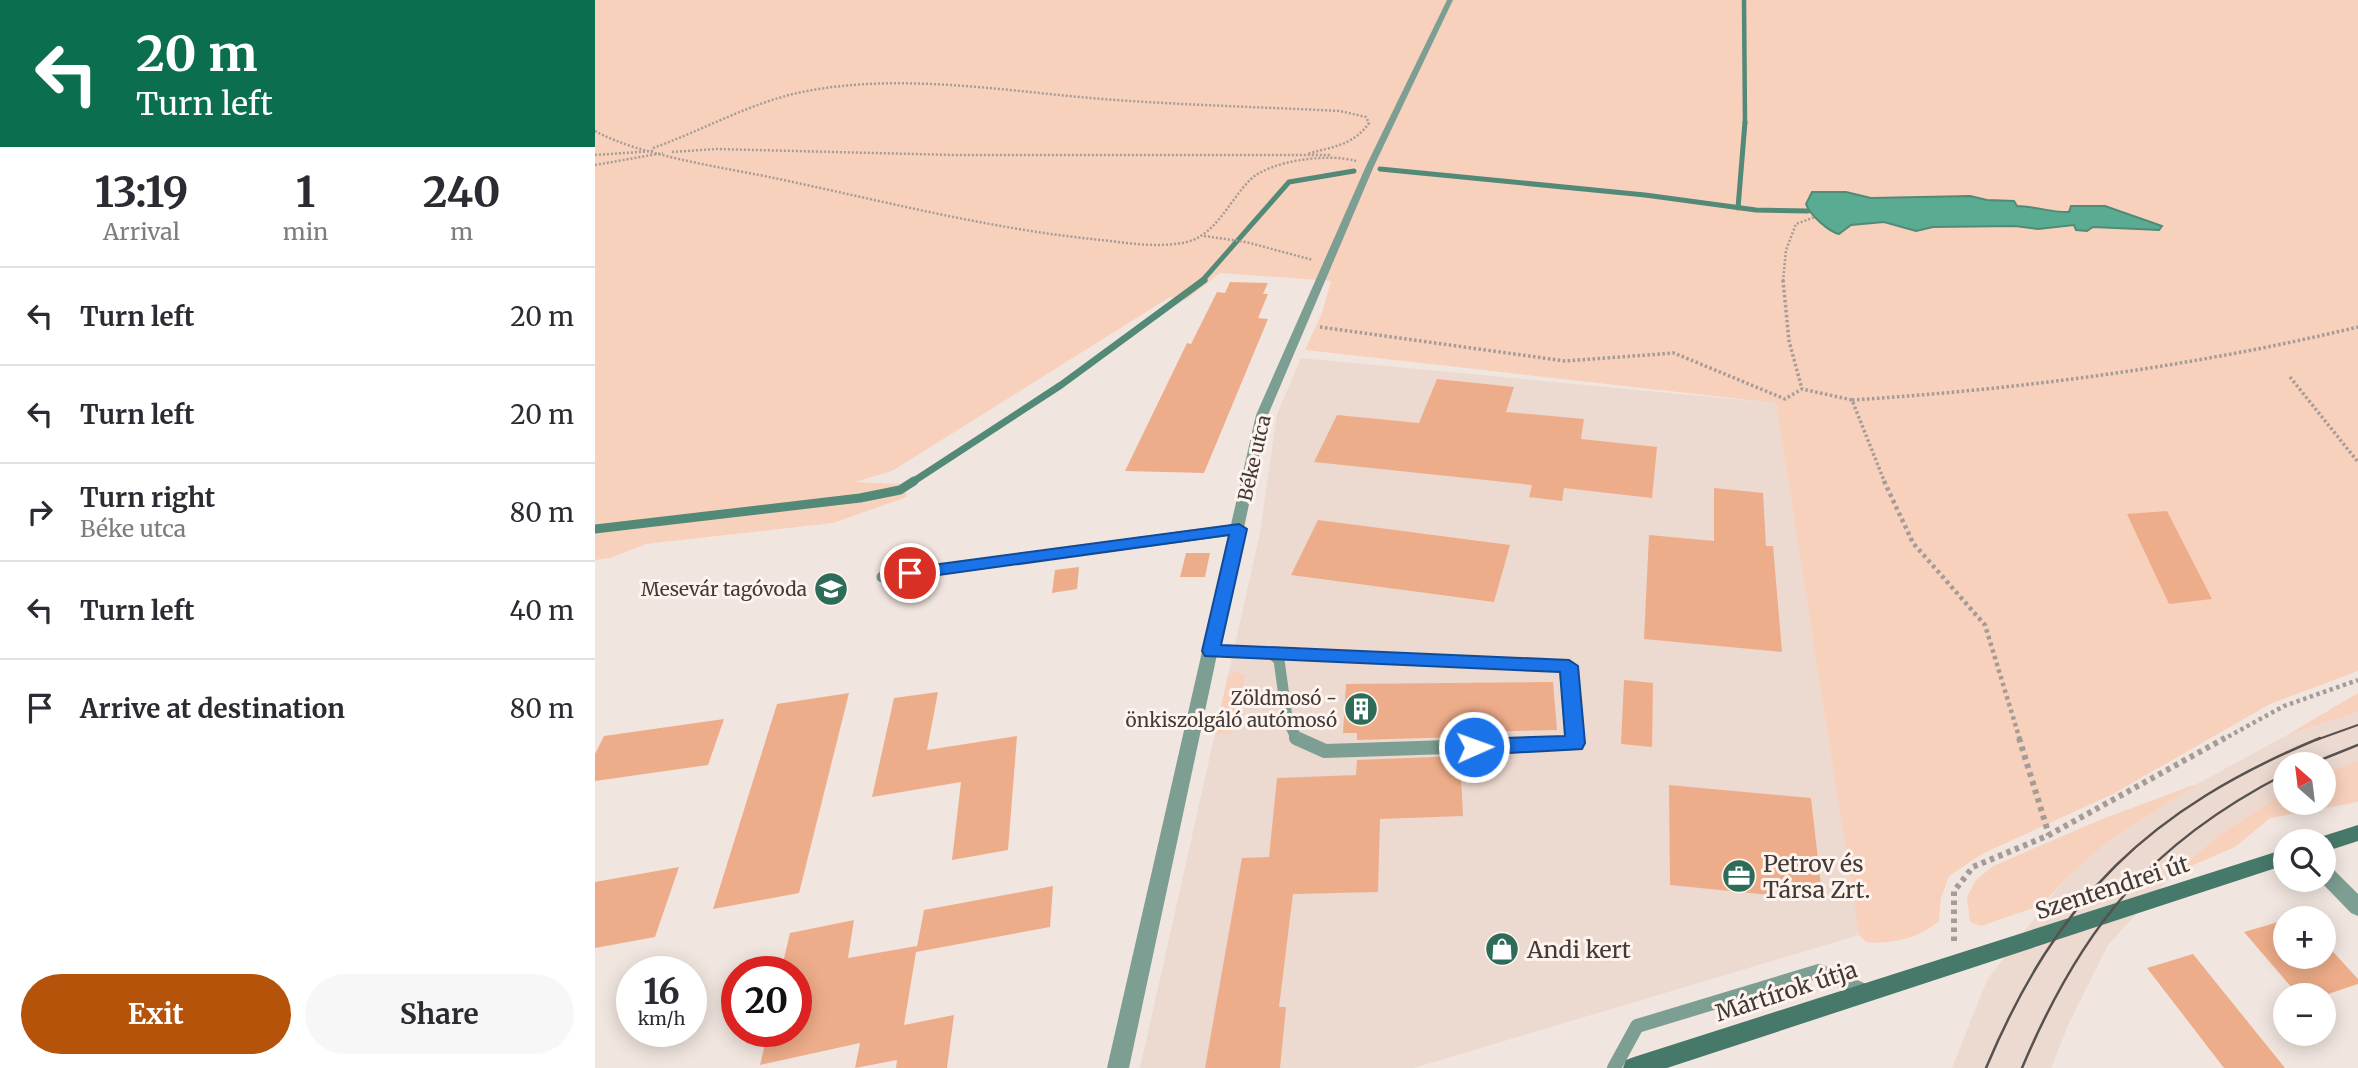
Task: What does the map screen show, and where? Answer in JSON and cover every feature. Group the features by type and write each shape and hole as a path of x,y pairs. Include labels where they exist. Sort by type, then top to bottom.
{"main road":[{"path":"2336,840 2358,833"},
{"name":"Szentendrei út","path":"1954,963 2273,861"},
{"name":"Mártírok útja","path":"1634,1068 1954,963"}],"street":[{"name":"Béke utca","path":"1118,1068 1262,415 1370,166 1450,0"},
{"path":"2336,885 2358,907"}],"lane":[{"path":"882,577 1239,529"},
{"path":"1211,651 1270,653 1569,666 1575,743 1325,751 1297,740 1287,719 1279,660 1270,653"},
{"path":"1614,1068 1637,1026 1819,971 1867,992"}],"path":[{"path":"651,149 793,94 834,88 914,87 1008,91 1340,111 1366,117 1369,123 1360,136 1307,154"},
{"path":"595,131 613,141 710,164 1025,232 1153,245 1183,243 1203,236 1246,242 1327,264"},
{"path":"595,155 685,150 953,155 1307,154 1340,156 1370,166"},
{"path":"595,165 685,150"},
{"path":"1203,236 1252,178 1290,162 1340,156"},
{"path":"1802,390 1790,356 1785,316 1786,251 1796,224 1815,216"},
{"path":"1300,324 1565,361 1674,353 1785,399 1802,390 1853,400 1965,393 2127,372 2358,327"},
{"path":"2290,377 2358,463"},
{"path":"1853,400 1875,461 1913,543 1985,625 2049,835"},
{"path":"1954,963 1954,891 1973,867 2049,835 2284,706 2358,680"}],"shaded area":[{"path":"595,0 2358,0 2358,671 2270,704 2113,794 1982,854 1949,876 1941,898 1939,921 1923,932 1905,939 1866,942 1859,935 1776,403 1305,350 1322,313 1331,281 1220,273 1186,300 1170,297 892,471 855,482 903,484 907,497 833,523 646,544 610,558 595,560"},
{"path":"1812,192 1846,192 1871,198 1970,196 2014,201 2017,206 2063,212 2069,212 2071,206 2105,206 2162,226 2159,230 2093,227 2087,231 2076,230 2074,225 2038,229 2015,226 1933,227 1916,231 1884,222 1851,225 1839,234 1825,226 1808,208 1806,204"},
{"path":"1301,358 1776,403 1859,935 1414,1068 1140,1068 1260,533 1277,414"},
{"path":"1235,672 1245,675 1231,734 1215,734 1228,675"},
{"path":"2358,693 2358,712 2287,735"},
{"path":"2358,712 2358,761 2336,769 2336,752 2273,752 2273,800 2219,835 2173,874 2108,945 2069,1023 2051,1068 1952,1068 1987,980 2063,881 2107,842 2199,783 2287,735"},
{"path":"2358,761 2358,802 2336,806 2336,769"},
{"path":"2199,783 2107,842 2063,881 2042,905 1981,926 1970,922 1967,897 1976,880 1993,866 2102,819"},
{"path":"2273,800 2273,816 2281,816 2270,818 2235,847 2173,874 2219,835"}],"building":[{"path":"1230,282 1268,283 1263,294 1268,294 1258,318 1268,319 1204,473 1125,471 1187,343 1191,344 1217,292 1225,293"},
{"path":"1437,379 1514,387 1506,412 1584,419 1581,439 1657,447 1652,498 1564,488 1562,501 1529,497 1532,485 1314,462 1337,415 1419,423"},
{"path":"1714,488 1763,493 1766,546 1773,546 1782,652 1644,639 1649,535 1714,541"},
{"path":"2167,511 2212,599 2169,604 2127,514"},
{"path":"1318,520 1510,545 1494,602 1291,575"},
{"path":"1186,553 1210,553 1205,577 1180,577"},
{"path":"1079,567 1077,589 1052,593 1055,570"},
{"path":"1624,680 1653,683 1652,747 1621,744"},
{"path":"1553,682 1557,730 1459,732 1459,737 1357,740 1357,733 1343,733 1346,684"},
{"path":"938,692 927,750 1017,736 1008,850 952,860 961,782 872,797 894,698"},
{"path":"849,693 799,893 713,909 777,704"},
{"path":"724,719 708,765 595,781 595,754 604,736"},
{"path":"1460,756 1463,816 1380,819 1378,892 1293,894 1279,1007 1286,1007 1280,1068 1205,1068 1242,858 1269,857 1277,778 1356,775 1357,760"},
{"path":"1669,785 1811,798 1821,886 1769,881 1770,895 1670,885"},
{"path":"679,867 655,937 595,948 595,882"},
{"path":"1053,886 1050,927 916,952 924,910"},
{"path":"854,920 848,958 917,946 904,1025 954,1015 947,1068 896,1068 897,1060 855,1068 860,1043 760,1065 764,1047 812,1047 812,956 785,956 790,933"},
{"path":"2273,924 2273,966 2244,932"},
{"path":"2193,954 2285,1068 2224,1068 2147,968"},
{"path":"2336,955 2358,979 2358,984 2336,991 2336,983 2288,983 2276,969 2336,969"}],"waterway":[{"path":"1744,0 1745,122"},
{"path":"1738,208 1745,122"},
{"path":"1380,169 1645,195 1738,208"},
{"path":"1202,281 1289,182 1354,171"},
{"path":"1738,208 1808,211"},
{"path":"911,483 1061,385 1204,280"},
{"path":"595,529 860,498 900,490 914,481"}],"tram line":[{"path":"2316,740 2358,725"},
{"path":"1986,1068 2014,1008 2045,954 2078,907 2116,866 2158,829 2206,795 2320,738"},
{"path":"2336,754 2358,745"},
{"path":"2022,1068 2069,973 2095,932 2125,895 2158,861 2195,830 2273,781"}],"place":[{"name":"Mesevár tagóvoda","path":"831,589"},
{"name":"Zöldmosó - önkiszolgáló autómosó","path":"1361,709"},
{"name":"Petrov és Társa Zrt.","path":"1739,876"},
{"name":"Andi kert","path":"1502,949"}],"route":[{"path":"910,573 1239,529 1211,651 1569,666 1575,743 1474,747"}]}
